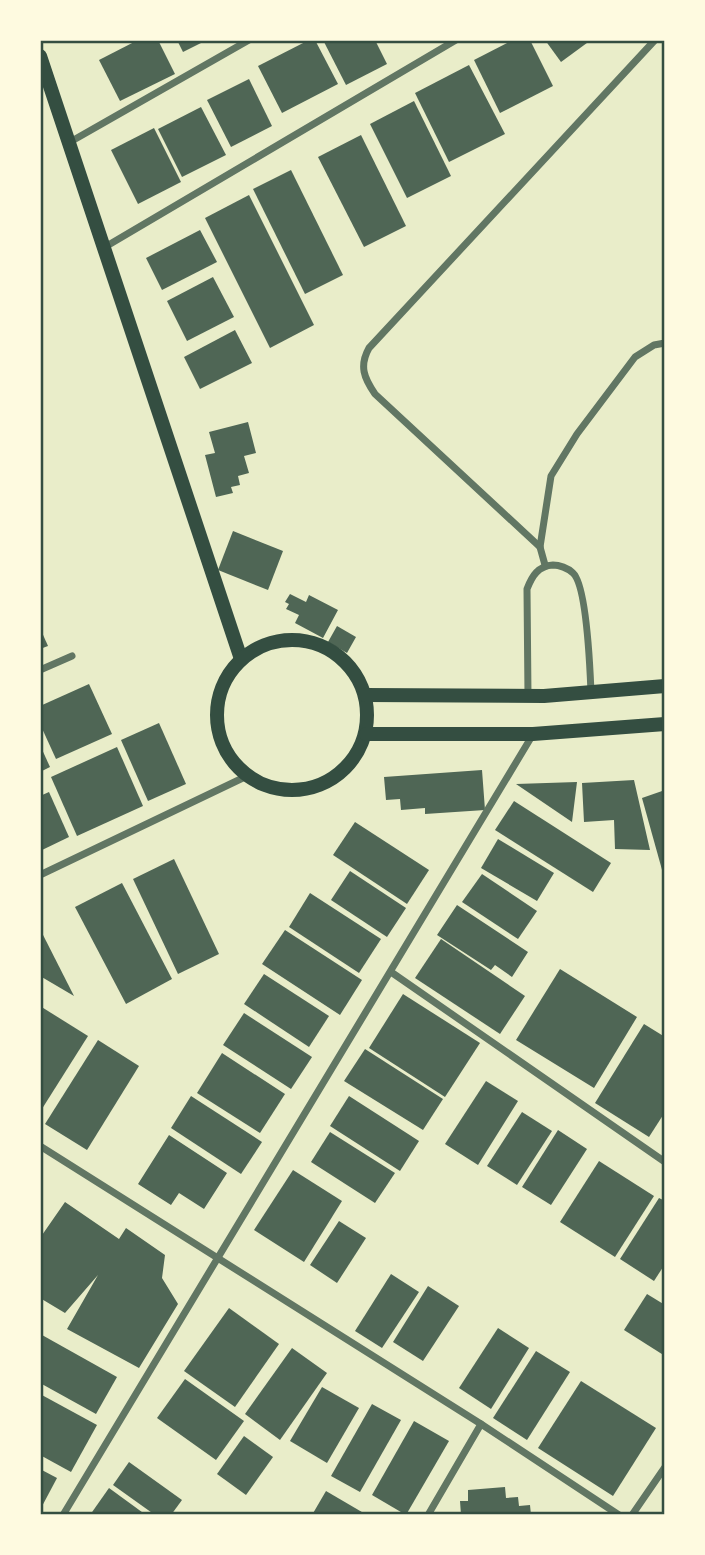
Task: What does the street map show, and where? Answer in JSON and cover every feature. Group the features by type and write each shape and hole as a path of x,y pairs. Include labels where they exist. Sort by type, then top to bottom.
{"main road":[{"path":"40,56 242,659"},
{"path":"295,639 313,642 331,650 346,662 358,677 368,714 366,734 359,751 348,766 334,778 318,786 281,790 263,785 235,765 219,735 218,702 223,687 242,659 258,648 276,641 295,639"},
{"path":"365,695 528,696 665,686"},
{"path":"366,734 533,734 665,724"}],"street":[{"path":"70,142 249,40"},
{"path":"105,247 456,40"},
{"path":"540,547 375,394 363,372 364,358 369,348 654,40"},
{"path":"545,565 540,547 551,476 570,445 635,357 654,345 665,343"},
{"path":"528,696 527,589 533,575 545,565 559,565 574,573 581,590 591,692"},
{"path":"40,670 72,656"},
{"path":"63,1515 533,734"},
{"path":"40,875 247,776"},
{"path":"391,972 665,1162"},
{"path":"40,1146 481,1424 619,1515"},
{"path":"428,1515 481,1424"},
{"path":"632,1515 665,1467"}],"building":[{"path":"138,40 158,40 175,74 120,101 99,60"},
{"path":"177,40 207,40 183,52"},
{"path":"309,40 315,40 338,84 282,113 258,66"},
{"path":"323,40 375,40 387,64 346,85"},
{"path":"513,40 530,40 553,86 500,113 474,60"},
{"path":"545,40 591,40 561,62"},
{"path":"469,65 505,134 449,162 415,93"},
{"path":"249,79 272,126 231,147 207,100"},
{"path":"414,101 451,176 407,198 370,124"},
{"path":"201,107 226,155 182,177 158,129"},
{"path":"154,128 181,182 138,204 111,150"},
{"path":"361,135 406,226 364,247 318,157"},
{"path":"291,170 343,275 305,294 253,189"},
{"path":"249,195 314,325 270,348 205,218"},
{"path":"200,230 217,262 162,290 146,258"},
{"path":"213,277 234,317 187,341 167,301"},
{"path":"235,330 252,363 200,389 184,357"},
{"path":"248,422 256,453 244,456 249,473 238,476 240,485 231,487 233,493 216,497 205,455 215,453 209,432"},
{"path":"233,531 283,551 268,590 218,570"},
{"path":"290,594 306,602 309,595 338,610 323,638 295,623 299,615 286,609 289,604 285,602"},
{"path":"337,626 356,637 347,653 328,642"},
{"path":"40,628 48,646 40,649"},
{"path":"89,684 112,734 56,759 40,724 40,706"},
{"path":"159,723 186,784 148,801 121,740"},
{"path":"40,745 50,767 40,772"},
{"path":"117,747 143,806 77,836 51,777"},
{"path":"482,770 485,810 425,814 425,808 401,810 400,799 386,800 384,777"},
{"path":"634,780 650,850 615,849 614,820 584,822 582,783"},
{"path":"577,782 572,822 516,784"},
{"path":"665,790 665,877 664,877 642,798"},
{"path":"49,792 69,837 40,851 40,796"},
{"path":"514,801 611,863 593,892 495,830"},
{"path":"355,822 429,870 407,904 333,855"},
{"path":"498,839 554,873 537,901 481,868"},
{"path":"174,859 219,954 178,974 133,879"},
{"path":"350,871 406,908 387,937 331,900"},
{"path":"482,874 537,911 518,939 462,902"},
{"path":"122,883 172,979 126,1004 75,907"},
{"path":"310,893 381,939 359,973 289,927"},
{"path":"457,905 528,952 512,977 495,965 491,970 437,935"},
{"path":"40,929 74,996 40,976"},
{"path":"285,930 362,980 340,1015 262,964"},
{"path":"441,939 525,996 500,1034 415,978"},
{"path":"560,969 637,1017 594,1088 516,1040"},
{"path":"264,974 329,1016 309,1047 244,1004"},
{"path":"403,994 480,1043 445,1097 369,1048"},
{"path":"40,1006 88,1036 40,1112"},
{"path":"244,1013 312,1057 291,1089 223,1045"},
{"path":"644,1024 665,1037 665,1112 649,1137 595,1103"},
{"path":"98,1040 139,1066 87,1150 45,1124"},
{"path":"365,1049 443,1099 423,1130 344,1081"},
{"path":"222,1053 285,1094 260,1133 197,1093"},
{"path":"486,1081 518,1101 478,1165 445,1144"},
{"path":"191,1096 262,1142 241,1174 171,1128"},
{"path":"349,1096 419,1141 400,1171 330,1126"},
{"path":"522,1112 552,1131 517,1185 487,1166"},
{"path":"558,1130 587,1149 551,1205 522,1187"},
{"path":"330,1132 395,1173 375,1203 311,1162"},
{"path":"169,1135 227,1173 204,1209 179,1193 171,1205 138,1184"},
{"path":"599,1161 654,1196 615,1257 560,1222"},
{"path":"293,1170 342,1201 304,1262 254,1230"},
{"path":"659,1198 665,1201 665,1264 654,1281 620,1259"},
{"path":"65,1202 119,1239 126,1228 165,1255 162,1278 178,1304 139,1368 67,1329 98,1275 65,1313 40,1298 40,1238"},
{"path":"339,1221 366,1238 337,1283 310,1265"},
{"path":"391,1274 419,1292 382,1348 355,1331"},
{"path":"428,1286 459,1306 423,1361 393,1342"},
{"path":"647,1294 665,1305 665,1356 624,1330"},
{"path":"229,1308 279,1344 235,1407 184,1371"},
{"path":"498,1328 529,1348 491,1409 459,1388"},
{"path":"42,1335 117,1377 96,1414 40,1383"},
{"path":"292,1348 327,1373 280,1440 245,1414"},
{"path":"536,1351 570,1372 527,1440 493,1418"},
{"path":"185,1379 244,1421 216,1460 157,1418"},
{"path":"581,1381 656,1428 613,1496 538,1448"},
{"path":"322,1387 359,1408 327,1463 290,1441"},
{"path":"40,1394 97,1425 71,1472 40,1455"},
{"path":"372,1404 401,1420 360,1492 331,1476"},
{"path":"414,1421 449,1441 406,1515 372,1495"},
{"path":"244,1436 273,1457 246,1495 217,1474"},
{"path":"129,1462 182,1500 171,1515 155,1515 113,1485"},
{"path":"40,1469 57,1478 40,1510"},
{"path":"505,1487 506,1498 518,1497 519,1506 530,1505 531,1515 461,1515 460,1501 468,1501 468,1490"},
{"path":"109,1488 146,1515 90,1515"},
{"path":"326,1491 367,1515 312,1515"}]}
